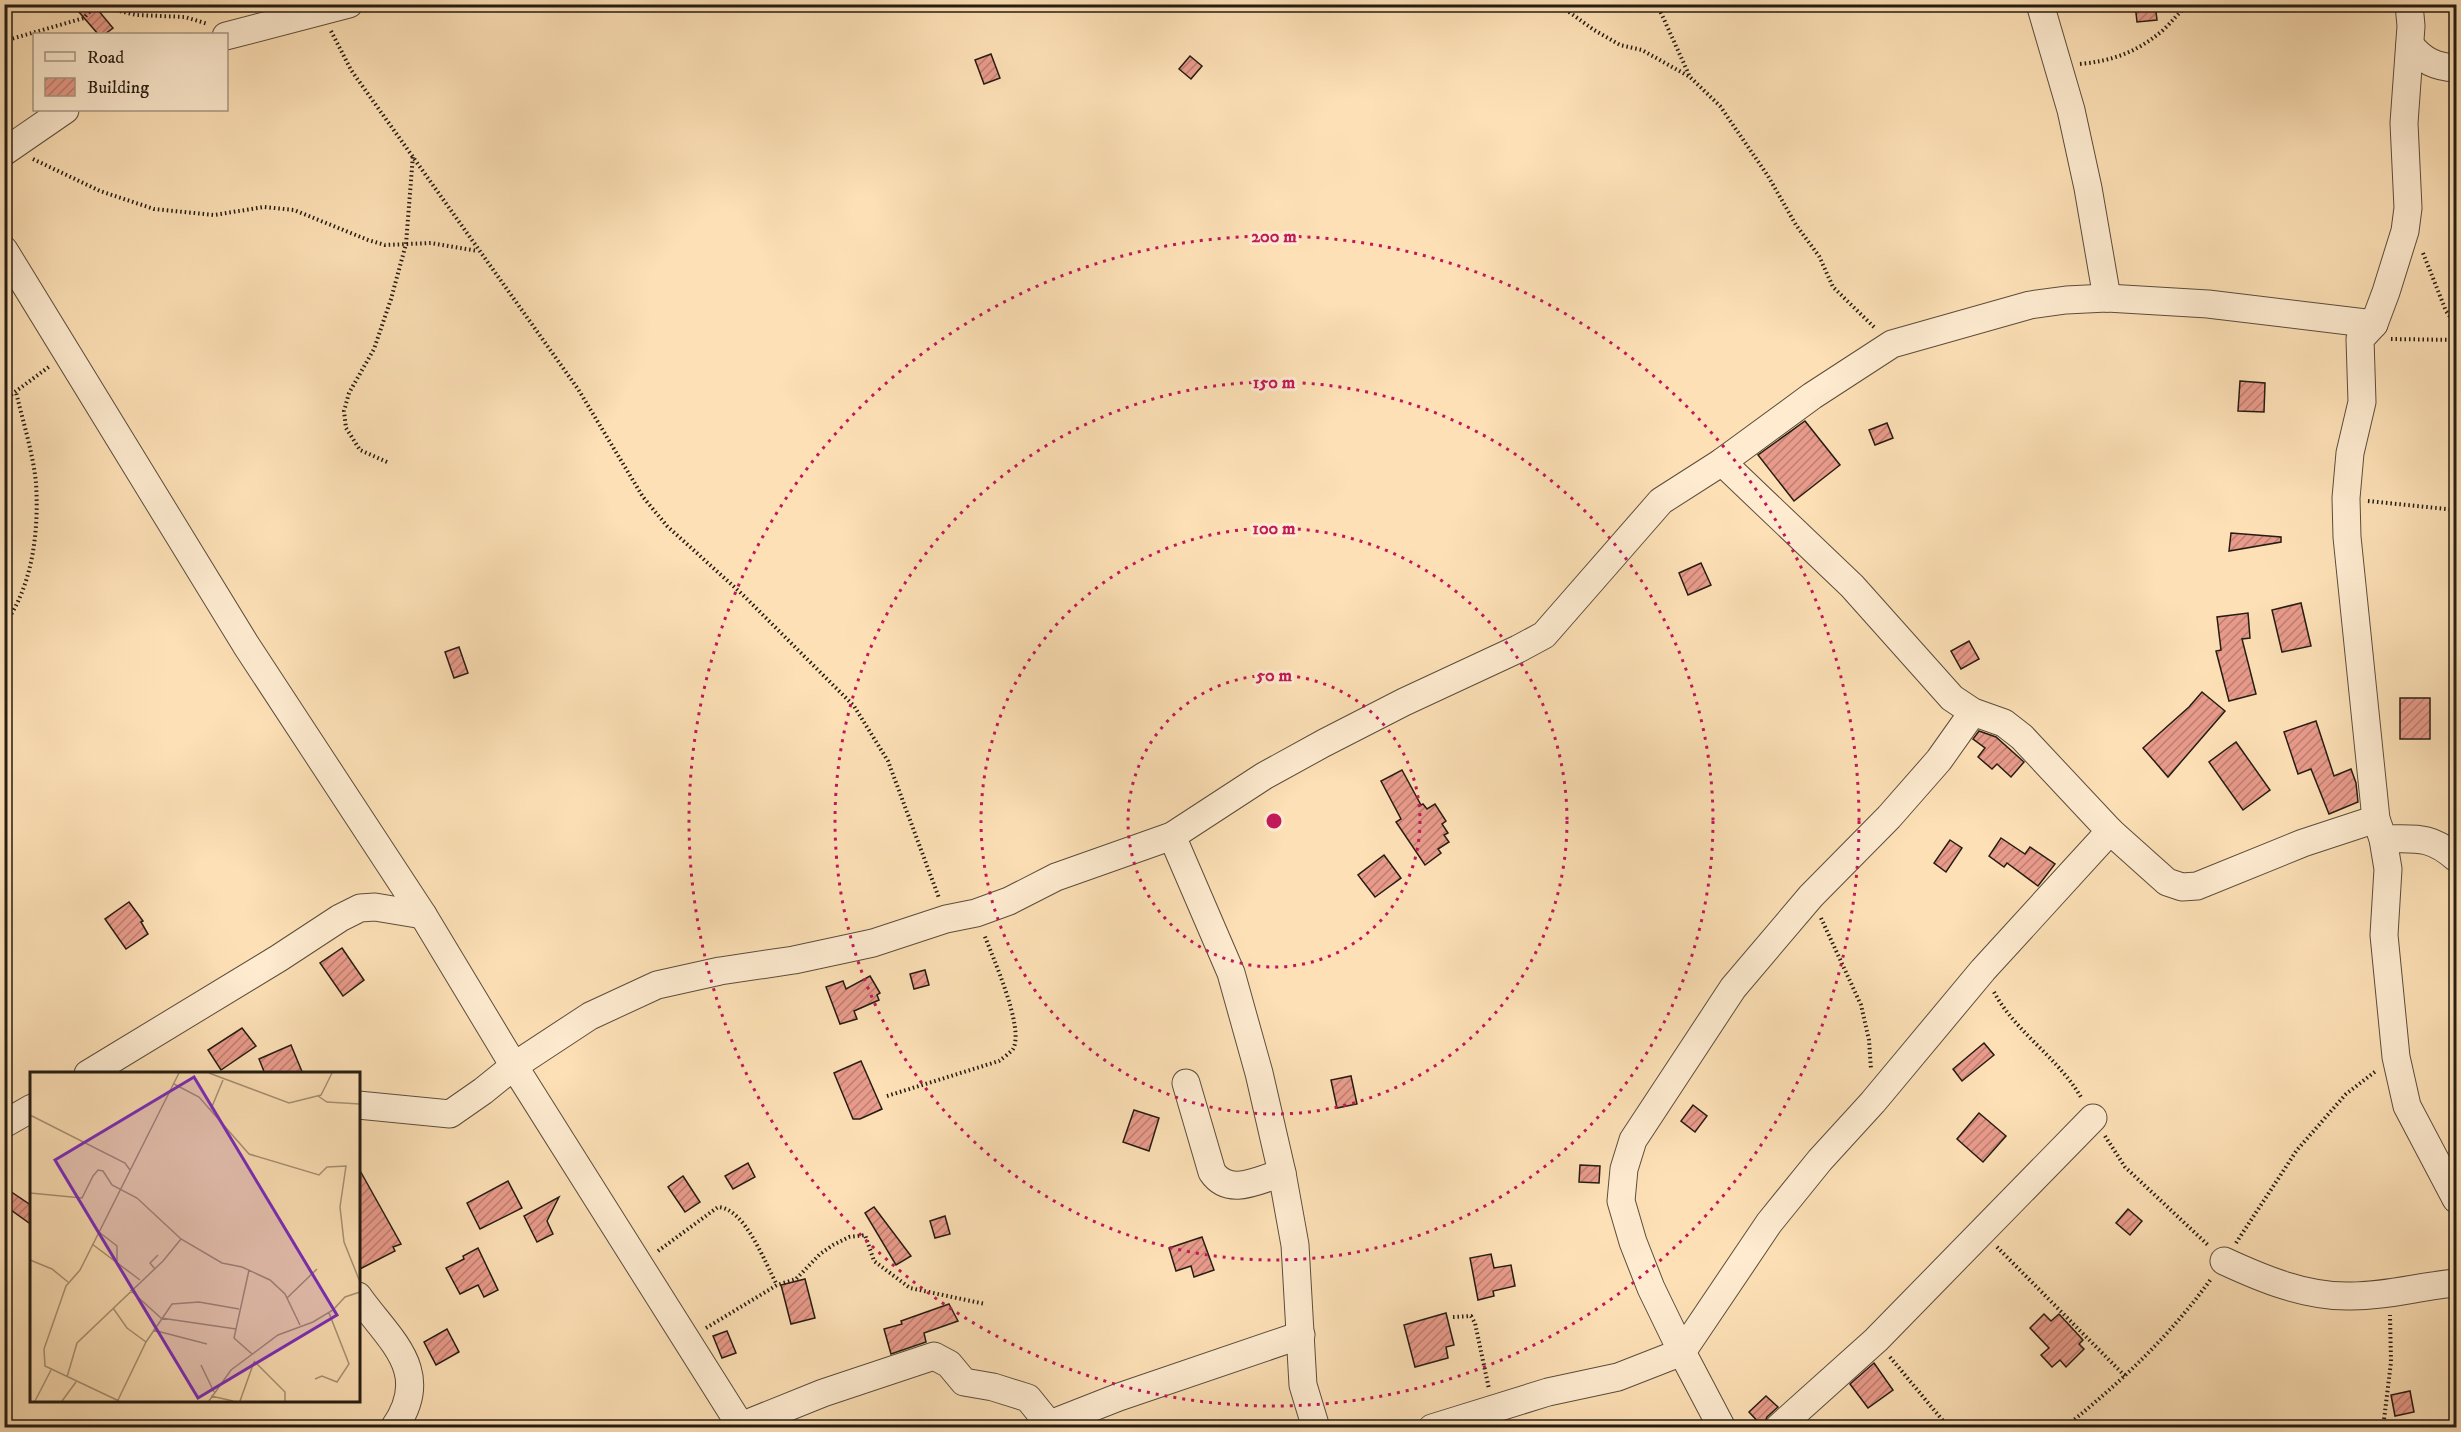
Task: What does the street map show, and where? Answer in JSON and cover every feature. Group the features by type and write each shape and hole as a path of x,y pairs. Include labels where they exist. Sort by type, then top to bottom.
{"street":[{"path":"231,35 319,8 350,4"},
{"path":"2040,4 2071,110 2088,188 2107,298"},
{"path":"2409,4 2410,45 2405,80 2404,123 2408,208 2404,231 2367,331 2362,402 2350,453 2346,498 2347,537 2379,829 2388,869 2384,934 2396,1057 2407,1106 2457,1199"},
{"path":"2410,45 2421,57 2449,68"},
{"path":"2405,80 2449,68"},
{"path":"7,150 64,111"},
{"path":"4,250 246,645 423,915 514,1066 741,1427 823,1393 934,1356 949,1364 964,1382 993,1387 1028,1398 1045,1426 1206,1366 1300,1335"},
{"path":"360,1105 450,1114 514,1066 590,1016 657,985 873,943 946,919 976,913 1009,901 1056,877 1172,836 1264,776 1404,702 1544,635 1661,501 1722,462 1812,396 1892,344 2030,305 2107,298 2208,304 2367,331"},
{"path":"1722,462 1852,586 1952,698 1973,712 2004,723 2022,737 2110,831 2167,882 2182,887 2198,886 2303,843 2379,829 2428,839 2444,847 2457,858"},
{"path":"1722,1428 1651,1288 1633,1242 1621,1201 1624,1169 1634,1140 1732,988 1811,896 1889,816 1939,760 1973,712"},
{"path":"1432,1428 1492,1407 1617,1377 1682,1352 1769,1224 1820,1160 1873,1102 1983,970 2110,831"},
{"path":"2428,839 2457,835"},
{"path":"1172,836 1232,974 1259,1073 1282,1173 1295,1245 1303,1385 1316,1428"},
{"path":"91,1072 279,958 340,918 360,908 375,892 391,866"},
{"path":"360,908 423,915"},
{"path":"1186,1083 1212,1172 1218,1181 1227,1186 1237,1186 1282,1173"},
{"path":"4,1124 30,1109"},
{"path":"1778,1428 1876,1340 1983,1233 2092,1118"},
{"path":"2224,1261 2266,1280 2310,1291 2346,1296 2388,1293 2457,1283"},
{"path":"360,1299 404,1354 410,1377 409,1397 394,1428"}],"path":[{"path":"1558,4 1594,30 1620,45 1642,50 1690,77 1720,106 1768,176 1796,225 1819,256 1833,287 1892,344"},
{"path":"1657,4 1690,77"},
{"path":"2058,66 2105,62 2123,56 2156,35 2189,4"},
{"path":"4,41 84,18 95,5 136,15 185,17 226,33"},
{"path":"319,8 351,70 578,388 643,497 667,526 765,617 854,706 888,761 946,919"},
{"path":"7,150 100,191 154,209 214,214 264,207 294,210 385,245 431,243 479,251"},
{"path":"387,462 360,450 346,428 344,411 349,393 374,349 392,299 406,244 413,154"},
{"path":"2404,231 2427,260 2446,311 2457,325"},
{"path":"2367,331 2457,340"},
{"path":"4,400 67,353"},
{"path":"4,625 13,614 28,578 35,530 36,482 16,393"},
{"path":"2346,498 2457,510"},
{"path":"1811,896 1861,1005 1869,1040 1873,1102"},
{"path":"887,1096 999,1061 1013,1049 1016,1038 1014,1014 976,913"},
{"path":"640,1263 710,1212 718,1207 725,1207 741,1218 777,1285"},
{"path":"1983,1233 2126,1376"},
{"path":"687,1340 777,1285 796,1279 819,1254 849,1237 865,1236 874,1261 910,1288 985,1304"},
{"path":"2383,1428 2391,1353 2392,1325 2388,1293"},
{"path":"1453,1317 1472,1316 1492,1407"},
{"path":"1876,1340 1949,1428"}],"building":[{"path":"72,4 93,4 113,28 106,33 97,33"},
{"path":"2135,4 2155,4 2157,20 2137,22"},
{"path":"991,54 1000,78 984,84 975,60"},
{"path":"1190,56 1202,66 1191,79 1179,69"},
{"path":"2240,381 2265,383 2264,412 2238,411"},
{"path":"1805,421 1840,465 1794,501 1758,455"},
{"path":"1887,423 1893,438 1875,445 1869,430"},
{"path":"2231,533 2281,537 2281,542 2229,551"},
{"path":"1701,563 1711,585 1688,595 1679,573"},
{"path":"2301,603 2311,646 2282,652 2272,610"},
{"path":"2248,613 2250,638 2242,639 2256,694 2229,701 2216,651 2221,650 2217,617"},
{"path":"1969,641 1979,659 1961,669 1951,651"},
{"path":"459,647 468,673 454,678 445,652"},
{"path":"2202,692 2225,711 2168,777 2143,748 2189,707"},
{"path":"2400,698 2430,698 2430,739 2400,739"},
{"path":"2316,721 2334,776 2351,769 2356,783 2358,802 2329,814 2311,769 2298,774 2284,732"},
{"path":"1979,731 1996,737 2024,762 2011,777 1997,764 1992,769 1978,757 1985,748 1973,739"},
{"path":"2236,742 2270,790 2243,810 2209,762"},
{"path":"1402,770 1421,805 1423,804 1427,809 1435,804 1446,821 1442,824 1448,833 1444,835 1449,842 1438,849 1441,853 1425,865 1396,822 1401,819 1381,781"},
{"path":"2001,838 2025,854 2030,847 2055,864 2038,886 2007,863 2004,867 1989,856"},
{"path":"1950,840 1962,848 1946,872 1934,863"},
{"path":"1384,855 1401,878 1375,897 1358,875"},
{"path":"129,902 143,921 141,922 148,934 126,949 105,919"},
{"path":"342,948 364,980 343,996 320,963"},
{"path":"925,970 929,985 914,989 910,974"},
{"path":"870,976 880,993 877,995 879,1000 854,1011 857,1019 840,1024 826,987 843,981 846,989"},
{"path":"242,1028 256,1046 221,1070 208,1050"},
{"path":"1984,1043 1994,1055 1962,1081 1953,1069"},
{"path":"291,1045 302,1072 264,1072 259,1059"},
{"path":"861,1061 882,1109 860,1119 853,1119 834,1073"},
{"path":"1351,1076 1357,1104 1337,1108 1331,1080"},
{"path":"1693,1105 1707,1116 1695,1132 1681,1121"},
{"path":"1134,1110 1159,1118 1149,1151 1123,1142"},
{"path":"1979,1113 2006,1136 1983,1162 1957,1139"},
{"path":"748,1163 755,1177 733,1189 725,1176"},
{"path":"1580,1165 1600,1166 1599,1183 1579,1182"},
{"path":"360,1171 401,1244 393,1247 395,1251 360,1269"},
{"path":"683,1176 700,1202 685,1212 668,1187"},
{"path":"508,1181 522,1208 480,1229 467,1203"},
{"path":"4,1187 30,1205 30,1224 4,1205"},
{"path":"559,1197 547,1221 553,1234 537,1242 524,1216"},
{"path":"874,1207 911,1256 896,1265 865,1213"},
{"path":"2128,1209 2142,1221 2130,1235 2116,1223"},
{"path":"945,1216 950,1234 935,1238 930,1221"},
{"path":"1202,1237 1214,1270 1194,1277 1191,1266 1176,1271 1169,1248"},
{"path":"478,1248 498,1290 484,1297 478,1285 460,1294 446,1268 464,1259 463,1256"},
{"path":"1491,1254 1494,1268 1511,1265 1515,1286 1493,1291 1494,1296 1478,1300 1470,1258"},
{"path":"805,1279 815,1318 791,1324 781,1285"},
{"path":"949,1304 958,1321 924,1333 926,1342 891,1354 884,1329"},
{"path":"1446,1313 1454,1345 1446,1347 1448,1358 1415,1367 1404,1325"},
{"path":"2044,1314 2051,1321 2059,1314 2083,1340 2079,1344 2084,1349 2066,1367 2060,1360 2052,1367 2041,1355 2049,1348 2030,1328"},
{"path":"447,1329 459,1352 436,1365 424,1342"},
{"path":"727,1331 736,1353 722,1358 713,1336"},
{"path":"1874,1363 1893,1390 1868,1408 1850,1384"},
{"path":"2410,1391 2414,1412 2395,1416 2391,1395"},
{"path":"1766,1396 1778,1407 1767,1417 1763,1427 1749,1412"}]}
